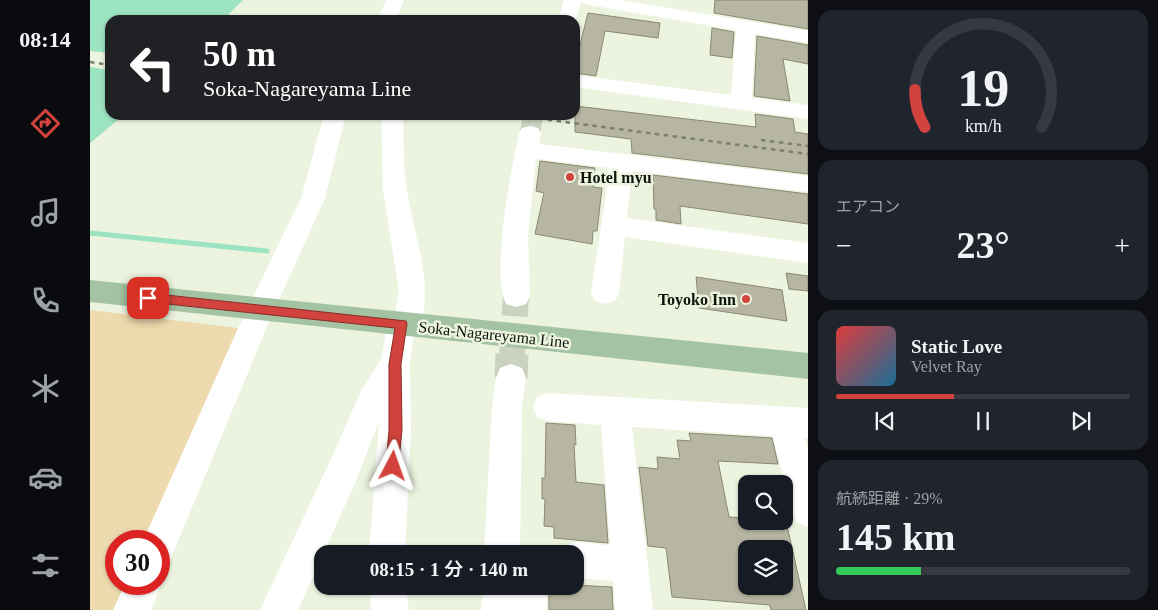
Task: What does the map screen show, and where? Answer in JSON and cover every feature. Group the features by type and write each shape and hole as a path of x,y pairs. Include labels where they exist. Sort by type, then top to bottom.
{"main road":[{"name":"Soka-Nagareyama Line","path":"90,292 808,366"}],"street":[{"path":"389,15 395,0"},
{"path":"553,15 557,0"},
{"path":"568,15 573,0"},
{"path":"589,0 808,37"},
{"path":"741,103 746,26"},
{"path":"580,82 808,112"},
{"path":"166,530 255,322 313,198 334,120"},
{"path":"388,545 396,430 395,364 397,324 413,291 395,190 392,120"},
{"path":"516,296 514,269 528,141 622,162 808,184"},
{"path":"605,293 622,162"},
{"path":"614,226 808,253"},
{"path":"279,610 344,469 372,401 395,364"},
{"path":"502,545 507,406 511,378"},
{"path":"548,407 796,422 808,510"},
{"path":"615,412 634,610"},
{"path":"584,561 630,565"},
{"path":"132,610 138,595"},
{"path":"389,595 390,610"},
{"path":"500,610 501,595"},
{"path":"528,610 529,595"}],"shaded area":[{"path":"90,0 243,0 228,15 105,15 105,120 118,120 90,143"},
{"path":"90,310 238,328 149,530 105,530 105,595 120,595 114,610 90,610"}],"pier":[{"path":"90,51 105,52 105,69 90,67"}],"building":[{"path":"715,0 808,0 808,29 714,13"},
{"path":"588,13 660,23 658,38 605,31 596,76 580,74 580,45"},
{"path":"712,28 734,32 732,58 710,55"},
{"path":"757,36 808,45 808,64 783,59 790,101 754,96"},
{"path":"580,107 756,127 755,114 793,119 795,132 808,134 808,174 632,153 631,139 575,132 575,120 580,120"},
{"path":"540,161 595,168 593,187 602,188 597,231 593,231 592,244 535,234 544,193 536,191"},
{"path":"653,175 808,194 808,224 680,206 681,224 656,220"},
{"path":"786,273 808,276 808,291 789,289"},
{"path":"696,277 782,290 787,321 699,308"},
{"path":"546,423 575,425 576,482 604,485 608,543 554,538 554,527 544,526 545,499 542,499 542,478 545,478"},
{"path":"689,433 772,438 778,464 718,461 729,517 738,518 738,530 788,530 790,540 738,540 738,595 793,595 793,552 806,610 771,610 770,605 672,597 666,548 648,546 639,467 658,469 657,457 680,459 677,440 691,441"},
{"path":"584,585 612,587 613,610 549,610 549,595 584,595"}],"waterway":[{"path":"90,233 267,251"}],"tunnel":[{"path":"530,133 532,120"},
{"path":"512,355 516,296"},
{"path":"511,378 512,354"}],"railway":[{"path":"90,62 105,64"},
{"path":"550,120 808,154"},
{"path":"761,140 808,146"}],"place":[{"name":"Hotel myu","path":"570,177"},
{"name":"Toyoko Inn","path":"746,299"}],"route":[{"path":"148,298 402,324 395,355 396,430 393,466"}]}
